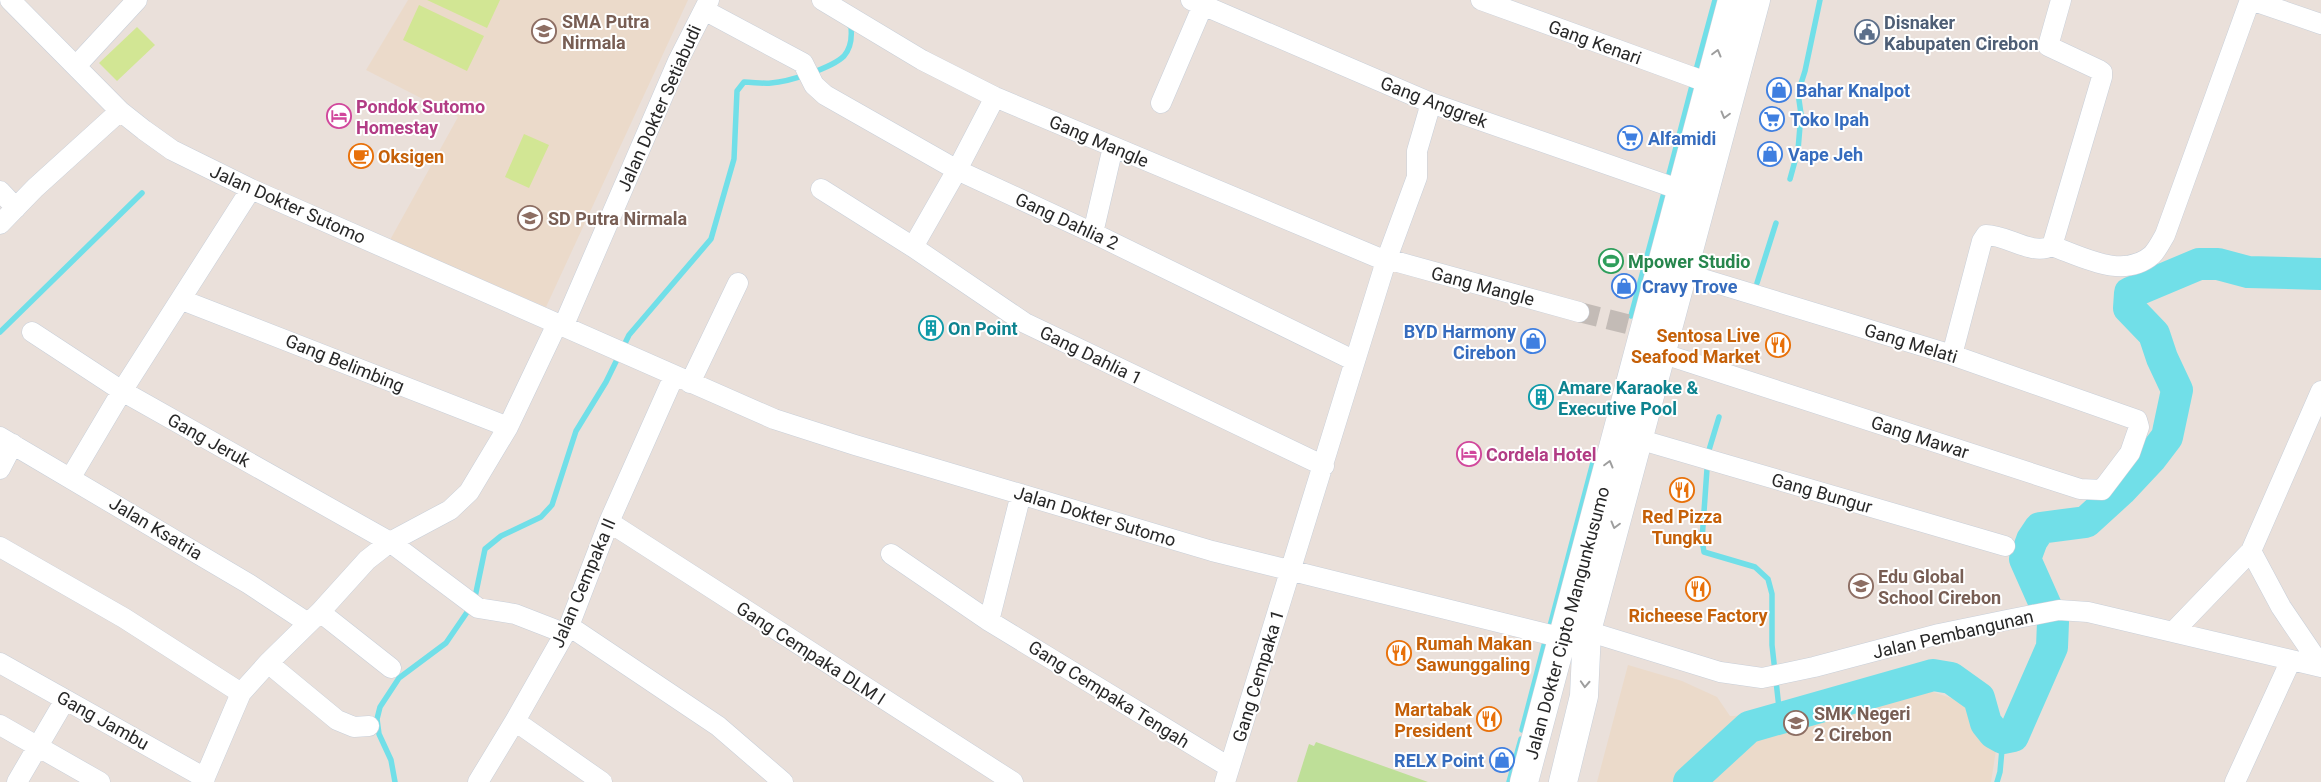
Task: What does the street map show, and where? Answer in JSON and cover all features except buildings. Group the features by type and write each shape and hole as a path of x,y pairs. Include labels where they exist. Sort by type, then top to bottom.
{"main road":[{"name":"Jalan Dokter Cipto Mangunkusumo","path":"1524,782 1575,634 1638,439 1683,273 1685,222 1681,190 1732,0"},
{"name":"Jalan Dokter Cipto Mangunkusumo","path":"1563,782 1584,696 1575,634 1637,327 1685,222 1756,0"}],"street":[{"path":"76,66 137,0"},
{"name":"Gang Mangle","path":"822,0 922,60 995,97 1387,260 1579,312"},
{"name":"Gang Kenari","path":"1481,0 1710,83"},
{"path":"1952,355 1982,241 1986,235 1994,235 2034,249 2045,250 2052,246 2102,77 2102,72 2099,70 2048,46 2061,0"},
{"path":"2052,246 2121,268 2142,262 2154,254 2165,235 2251,0 2321,24"},
{"path":"1161,104 1197,2"},
{"name":"Gang Anggrek","path":"1197,2 1431,104 1681,190"},
{"name":"Jalan Dokter Sutomo","path":"7,4 76,66 120,111 172,150 251,189 774,419 855,446 1212,550 1291,570 1575,634"},
{"name":"Gang Dahlia 2","path":"707,5 803,63 814,85 856,114 957,170 1093,233 1354,361"},
{"name":"Jalan Dokter Setiabudi","path":"204,780 242,693 268,663 314,618 347,580 390,542 450,510 469,492 508,427 560,325 678,61 707,5"},
{"path":"913,246 957,170 995,97"},
{"path":"1354,361 1417,177 1418,151 1431,104"},
{"path":"0,224 120,111"},
{"path":"1093,233 1113,147"},
{"path":"71,477 122,391 182,300 251,189"},
{"name":"Gang Dahlia 1","path":"821,189 913,246 1025,323 1324,466"},
{"path":"0,191 16,208"},
{"name":"Gang Melati","path":"1683,273 1952,355 2137,420"},
{"name":"Jalan Cempaka II","path":"478,782 515,722 567,630 609,522 682,379 738,283"},
{"name":"Gang Belimbing","path":"182,300 508,427"},
{"name":"Gang Jeruk","path":"32,332 122,391 390,542 471,603 567,630"},
{"name":"Gang Mawar","path":"1661,353 2080,488 2100,491 2130,452 2140,426 2137,420"},
{"name":"Gang Cempaka 1","path":"1227,775 1324,466 1354,361"},
{"path":"2174,631 2251,551 2321,391"},
{"name":"Gang Bungur","path":"1638,439 2006,546"},
{"path":"0,469 7,440"},
{"name":"Jalan Ksatria","path":"7,440 249,584 314,618 392,668"},
{"path":"989,620 1021,494"},
{"name":"Gang Cempaka DLM I","path":"609,522 1013,782"},
{"path":"0,547 124,618 242,693"},
{"path":"2251,551 2286,613 2321,667"},
{"name":"Gang Cempaka Tengah","path":"891,554 1227,775"},
{"name":"Jalan Pembangunan","path":"1575,634 1720,672 1762,678 1939,634 2059,610 2088,612 2321,667"},
{"path":"567,630 718,726 783,782"},
{"path":"2235,782 2291,660"},
{"name":"Gang Jambu","path":"0,663 204,780"},
{"path":"268,663 337,720 354,727 369,726"},
{"path":"17,782 65,700"},
{"path":"515,722 602,782"},
{"path":"0,725 100,782"}],"shaded area":[{"path":"408,0 688,0 546,307 390,240 458,117 366,70"},
{"name":"SMK Negeri 2 Cirebon","path":"1628,665 1682,681 1717,697 1730,716 1766,715 1777,720 1845,706 1892,690 1930,691 1969,704 1983,727 1997,744 1991,782 1597,782"}],"green space":[{"path":"427,0 500,0 487,28"},
{"path":"419,5 484,36 467,71 403,40"},
{"path":"137,27 155,45 117,81 99,63"},
{"path":"524,134 549,145 529,188 505,177"},
{"path":"1316,742 1428,782 1297,782 1309,744 1314,746"}],"waterway":[{"path":"1696,70 1715,0"},
{"path":"1790,179 1798,150 1801,114 1798,93 1805,71 1820,0"},
{"path":"395,782 391,760 379,734 377,719 380,707 399,678 446,643 474,602 485,549 501,536 541,517 552,505 576,431 606,382 629,335 711,239 734,159 737,91 744,82 768,83 788,80 820,70 838,61 844,56 850,46 851,27 849,25"},
{"path":"1668,178 1693,82"},
{"path":"1631,316 1665,189"},
{"path":"0,332 142,193"},
{"path":"1757,283 1776,223"},
{"path":"1689,782 1749,727 1933,675 1951,678 1979,698 1986,723 1994,733 2003,738 2013,736 2052,647 2053,622 2025,559 2032,540 2040,528 2086,522 2121,490 2151,458 2167,437 2177,390 2162,358 2154,334 2129,308 2130,293 2199,264 2218,264 2248,272 2321,274"},
{"path":"1709,450 1719,417"},
{"path":"1549,630 1596,451"},
{"path":"1707,469 1702,540 1704,552 1755,567 1768,579 1772,594 1772,645 1780,717"},
{"path":"1522,730 1546,638"},
{"path":"1997,782 2000,772 2003,738"},
{"path":"1509,782 1521,739"}],"tunnel":[{"path":"1579,312 1631,325"}],"place":[{"name":"SMA Putra Nirmala","path":"544,31"},
{"name":"Disnaker Kabupaten Cirebon","path":"1867,32"},
{"name":"Bahar Knalpot","path":"1779,90"},
{"name":"Pondok Sutomo Homestay","path":"339,116"},
{"name":"Toko Ipah","path":"1772,119"},
{"name":"Alfamidi","path":"1630,138"},
{"name":"Vape Jeh","path":"1770,154"},
{"name":"Oksigen","path":"361,156"},
{"name":"SD Putra Nirmala","path":"530,218"},
{"name":"Mpower Studio","path":"1611,261"},
{"name":"Cravy Trove","path":"1624,286"},
{"name":"On Point","path":"931,328"},
{"name":"BYD Harmony Cirebon","path":"1533,341"},
{"name":"Sentosa Live Seafood Market","path":"1778,345"},
{"name":"Amare Karaoke & Executive Pool","path":"1541,397"},
{"name":"Cordela Hotel","path":"1469,454"},
{"name":"Red Pizza Tungku","path":"1682,490"},
{"name":"Edu Global School Cirebon","path":"1861,586"},
{"name":"Richeese Factory","path":"1698,589"},
{"name":"Rumah Makan Sawunggaling","path":"1399,653"},
{"name":"Martabak President","path":"1489,719"},
{"name":"SMK Negeri 2 Cirebon","path":"1796,723"},
{"name":"RELX Point","path":"1502,760"}]}
